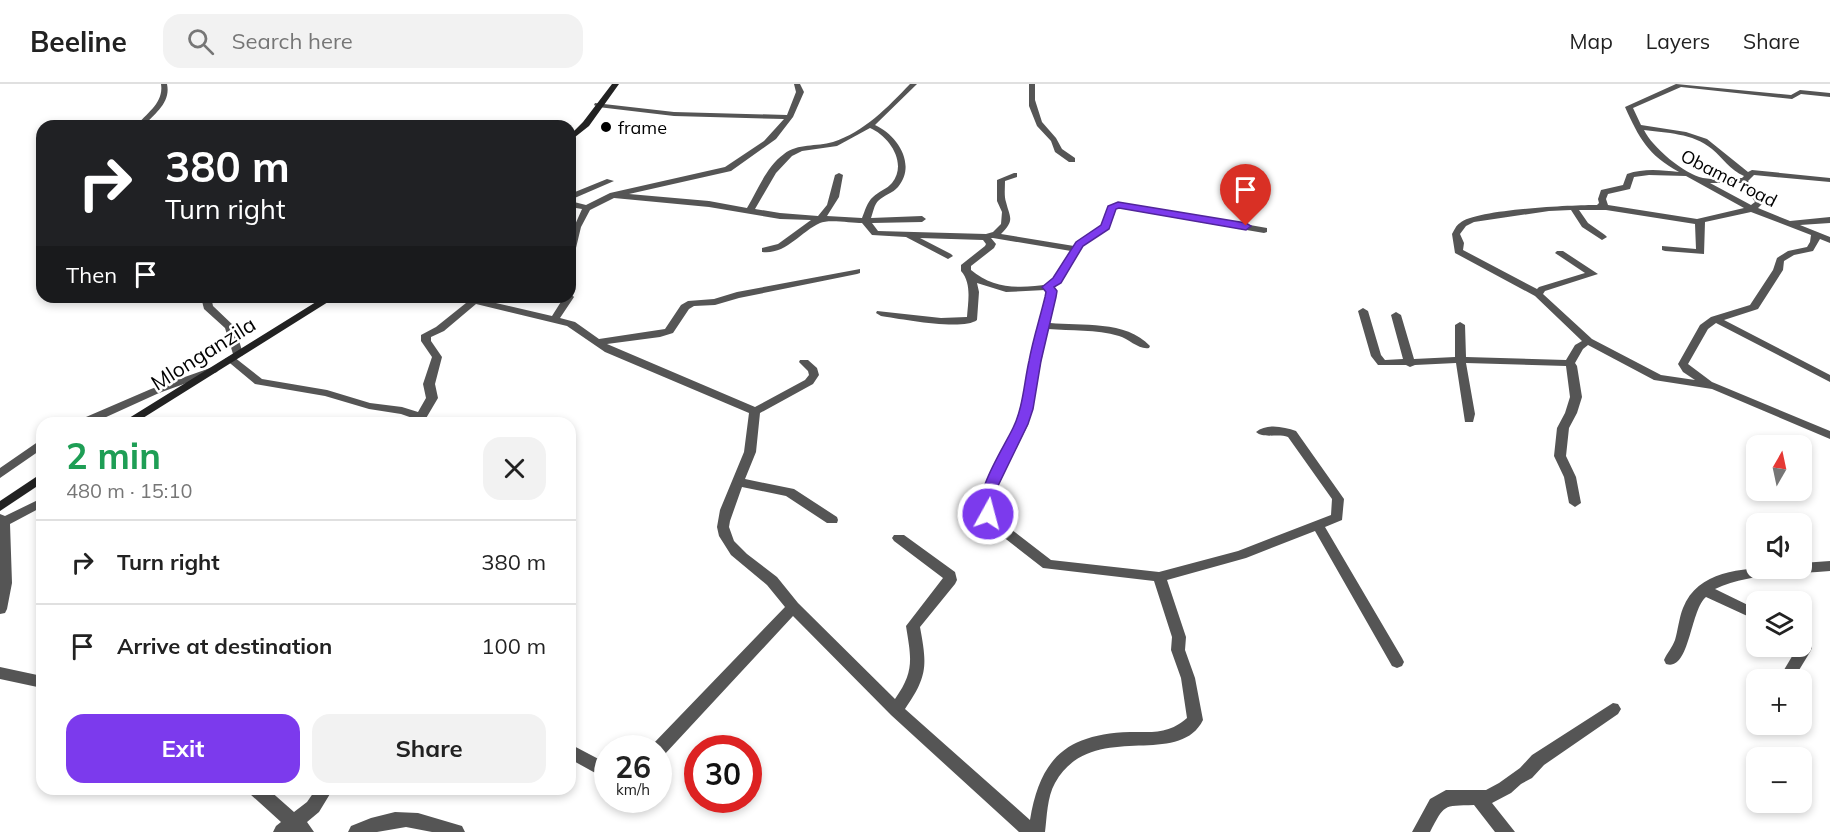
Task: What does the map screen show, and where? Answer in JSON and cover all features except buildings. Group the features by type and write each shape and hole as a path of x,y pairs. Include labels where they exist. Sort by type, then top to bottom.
{"street":[{"path":"146,120 163,102 166,91 164,84"},
{"path":"576,133 586,124 616,84"},
{"path":"576,231 587,208 613,195 728,169 740,159 762,147 789,117 800,92 797,84"},
{"path":"750,210 779,165 790,153 833,144 870,125 914,84"},
{"path":"1032,84 1034,109 1039,124 1057,144 1058,150 1072,160"},
{"path":"1709,385 1658,378 1588,341 1538,294 1458,251 1459,243 1456,234 1463,224 1472,220 1534,208 1599,207 1699,222 1712,217 1752,210 1760,202 1746,178 1732,167 1714,147 1703,141 1638,127 1629,107 1681,84 1755,94 1794,95 1800,92 1830,95"},
{"path":"1787,87 1794,95"},
{"path":"598,105 674,114 789,117"},
{"path":"866,221 873,202 893,187 903,167 902,158 892,142 870,125"},
{"name":"Obama road","path":"1638,127 1659,157 1687,175 1752,210 1791,223 1830,240"},
{"path":"1599,207 1604,204 1602,199 1604,192 1627,187 1629,176 1634,174 1648,172 1687,175"},
{"path":"1698,180 1746,178 1752,172 1764,172 1830,180"},
{"path":"765,250 786,245 796,234 822,218 832,203 839,174"},
{"path":"989,236 999,231 1006,220 1000,201 1001,180 1014,175"},
{"path":"576,195 610,181"},
{"path":"613,195 750,210 780,216 866,221 922,219"},
{"path":"576,205 587,208"},
{"path":"970,276 997,288 1048,287 1057,280 1076,249 1105,226 1112,208 1118,205 1264,230"},
{"path":"1573,207 1585,225 1602,237"},
{"path":"1791,223 1830,220"},
{"path":"866,221 878,234 989,236 1076,249"},
{"path":"1665,248 1701,252 1699,222"},
{"path":"1815,234 1815,242 1810,249 1782,258 1778,270 1754,306 1715,319 1704,327 1683,364 1686,370 1709,385 1829,432"},
{"path":"909,235 948,256"},
{"path":"881,313 941,321 972,320 974,292 965,266 989,248 991,244 989,236"},
{"path":"1538,294 1538,291 1542,289 1593,274 1560,253"},
{"path":"598,342 669,331 685,307 692,303 715,302 737,295 857,271"},
{"path":"1048,287 1051,291 1045,326 1035,361 1024,417 989,490 986,504 988,514 998,526 1044,563 1159,577 1241,555 1336,517 1338,499 1292,434 1282,430 1262,432"},
{"path":"207,303 208,307 230,327 234,356 259,382 327,393 369,406 402,411 421,417 432,398 429,384 436,357 426,341 426,335 440,328 471,303"},
{"name":"Mlonganzila","path":"137,417 321,303"},
{"path":"483,303 571,324 609,350 755,411"},
{"path":"555,319 565,303"},
{"path":"1363,311 1378,362 1410,364 1460,360 1569,363"},
{"path":"1396,315 1410,364"},
{"path":"1715,319 1830,379"},
{"path":"1460,325 1460,360 1471,408 1469,419"},
{"path":"1045,326 1124,333 1136,338 1145,346"},
{"path":"1569,363 1579,347 1588,341"},
{"path":"755,411 809,382 814,375 813,370 804,362"},
{"path":"1569,363 1572,366 1576,396 1563,428 1560,456 1570,477 1575,503"},
{"path":"96,417 155,391 213,370"},
{"path":"755,411 750,452 725,514 723,527 729,543 741,556 771,580 793,608 896,710 1031,832"},
{"path":"0,474 36,447"},
{"path":"3,501 36,481"},
{"path":"738,482 790,492 832,520"},
{"path":"0,609 5,583 2,520 36,505"},
{"path":"1318,525 1397,662"},
{"path":"896,710 911,689 919,670 920,660 913,626 950,580 950,576 899,538"},
{"path":"1812,567 1830,566"},
{"path":"1671,660 1682,643 1690,608 1698,596 1718,582 1746,575"},
{"path":"1036,832 1049,778 1073,750 1089,743 1118,738 1174,736 1184,732 1195,720 1188,678 1178,650 1179,637 1159,577"},
{"path":"1704,590 1746,610"},
{"path":"672,735 793,608"},
{"path":"0,673 36,679"},
{"path":"1420,832 1436,804 1446,798 1462,796 1479,799 1505,788 1526,773 1538,760 1613,709"},
{"path":"576,754 594,765"},
{"path":"262,795 293,828 321,795"},
{"path":"1479,799 1506,832"},
{"path":"357,832 380,821 400,826 421,820 456,832"}],"place":[{"name":"frame","path":"606,127"}],"route":[{"path":"988,514 986,504 989,490 1022,424 1026,409 1037,351 1051,297 1048,287 1057,280 1067,261 1080,244 1105,226 1112,208 1118,205 1246,226"}]}
